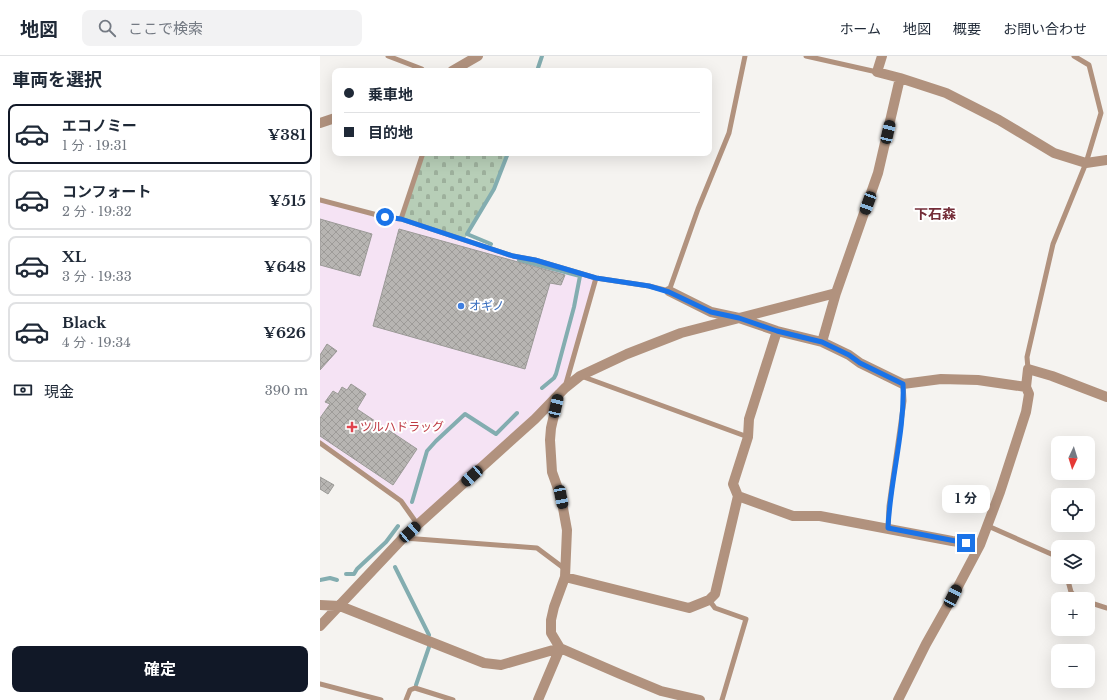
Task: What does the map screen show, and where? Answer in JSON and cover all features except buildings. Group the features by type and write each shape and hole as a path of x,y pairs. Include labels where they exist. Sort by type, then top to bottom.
{"street":[{"path":"457,68 478,56"},
{"path":"882,56 877,72 946,93 999,120 1054,153 1086,163 1107,160"},
{"path":"822,342 836,293 878,172 900,78"},
{"path":"320,123 332,119"},
{"path":"669,292 711,312 739,318 777,331 822,342 903,384 941,379 978,380 1026,386"},
{"path":"320,626 403,538 535,419 562,391 580,376 627,354 681,333 836,293"},
{"path":"565,573 689,608 709,600 715,594 738,496 733,484 748,437 749,419 777,331"},
{"path":"898,700 926,644 980,545 988,526 1026,412 1029,394 1026,386 1028,369 1052,376 1107,397"},
{"path":"562,391 551,428 550,440 552,472 561,497 568,530 565,573 551,620 552,633 560,648 661,691 700,700"},
{"path":"738,496 793,516 820,516 980,545"},
{"path":"320,605 340,606 484,663 500,665 560,648"},
{"path":"538,700 560,648"}],"lane":[{"path":"388,56 419,68"},
{"path":"320,200 385,217 401,219 513,256 535,260 596,278 649,286 669,292 701,202 729,133 745,56"},
{"path":"806,56 877,72"},
{"path":"1028,369 1027,357 1053,244 1086,163 1101,114 1089,65 1074,56"},
{"path":"401,219 422,156"},
{"path":"562,391 596,278"},
{"path":"580,376 748,437"},
{"path":"888,528 889,506 900,438 904,401 903,384"},
{"path":"320,443 401,501 418,525"},
{"path":"988,526 1051,554"},
{"path":"403,538 538,548 565,573"},
{"path":"709,600 715,608 746,619 722,700"},
{"path":"1095,604 1107,608"},
{"path":"320,684 381,700"},
{"path":"406,700 410,690 416,688 452,700"}],"shaded area":[{"path":"320,200 385,217 513,256 596,278 565,388 418,525 401,501 320,443"}],"green space":[{"path":"422,156 507,156 494,189 464,240 401,219"}],"waterway":[{"path":"538,68 542,56"},
{"path":"491,244 467,234 494,189 507,156"},
{"path":"519,260 580,276 574,307 556,374 554,378 542,388"},
{"path":"412,502 427,451 465,414 496,434 517,413"},
{"path":"346,574 354,574 357,569 386,542 398,526"},
{"path":"395,567 429,635"},
{"path":"320,580 330,578 337,580"},
{"path":"416,685 429,647"}],"place":[{"name":"オギノ","path":"461,306"},
{"name":"ツルハドラッグ","path":"352,427"}],"district":[{"name":"下石森","path":"935,214"}],"route":[{"path":"385,217 401,219 513,256 535,260 596,278 649,286 669,292 711,312 739,318 777,331 822,342 903,384 904,401 900,438 889,506 888,528 966,543"}]}
